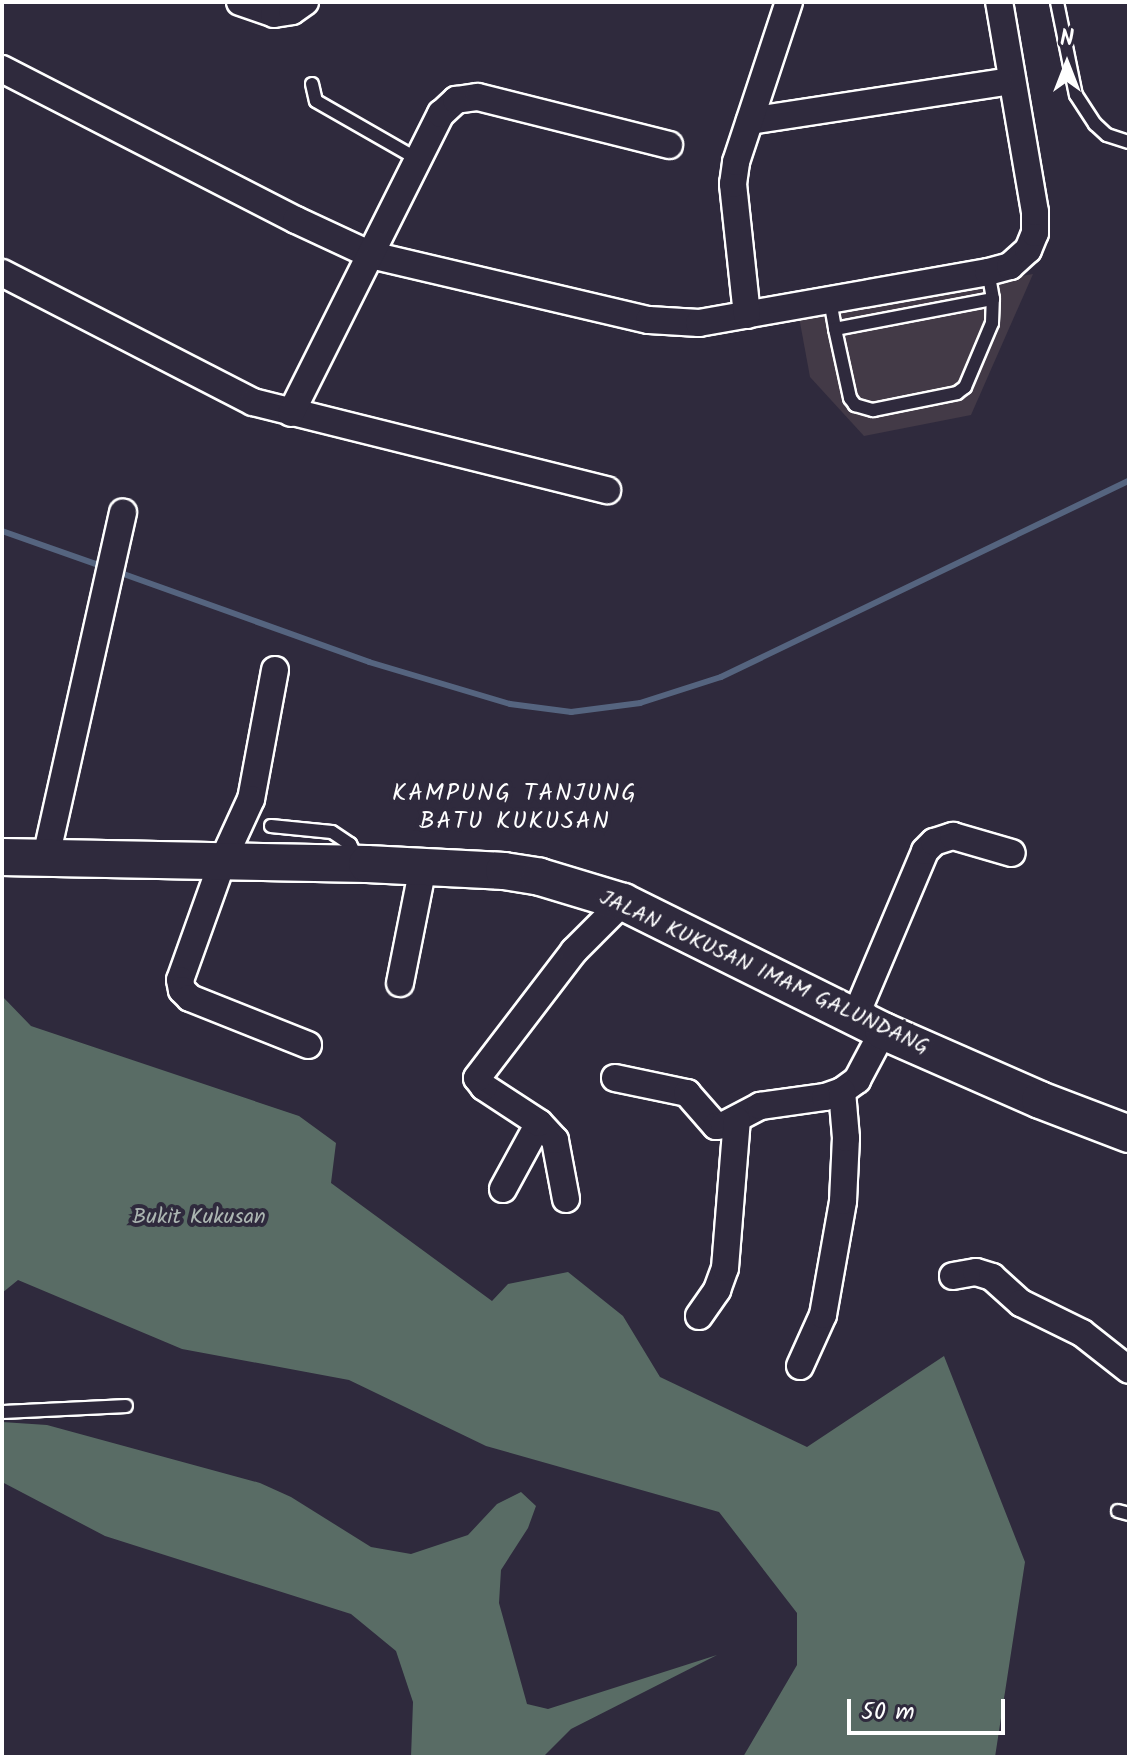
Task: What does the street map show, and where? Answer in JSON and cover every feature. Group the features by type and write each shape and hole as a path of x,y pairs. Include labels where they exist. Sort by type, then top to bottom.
{"street":[{"path":"240,2 274,14 292,11 305,2"},
{"path":"747,315 733,184 789,2"},
{"path":"2,69 296,220 371,255 649,320 699,323 988,272 1010,266 1028,250 1035,233 1035,212 999,2"},
{"path":"750,121 999,83"},
{"path":"291,413 441,114 456,100 478,97 669,145"},
{"path":"2,273 193,375 253,402 607,490"},
{"path":"46,857 123,512"},
{"path":"275,670 251,799 223,860 180,980 182,990 190,998 308,1045"},
{"path":"615,1078 687,1093 716,1126 737,1120 760,1106 825,1097 842,1091 857,1080 869,1024 925,851 934,842 953,836 1012,853"},
{"name":"JALAN KUKUSAN IMAM GALUNDANG","path":"2,857 360,864 540,877 623,902 869,1024 1129,1134"},
{"path":"400,983 423,867"},
{"path":"566,1199 555,1140 539,1123 478,1082 478,1072 574,951 623,902"},
{"path":"800,1366 823,1315 843,1201 846,1138 842,1091"},
{"path":"699,1316 717,1290 725,1268 737,1120"},
{"path":"503,1189 539,1123"},
{"path":"953,1276 976,1272 992,1277 1021,1303 1082,1333 1129,1370"}],"lane":[{"path":"1057,2 1076,95 1107,135 1129,142"},
{"path":"312,84 316,101 419,160"},
{"path":"830,300 850,398 855,405 873,410 957,393 965,387 992,323 993,299 988,272"},
{"path":"835,329 993,299"},
{"path":"271,826 341,836 350,844 360,864"},
{"path":"2,1412 126,1406"}],"shaded area":[{"path":"1033,274 971,415 864,436 810,377 799,317"}],"green space":[{"name":"Bukit Kukusan","path":"2,996 31,1026 299,1116 336,1143 331,1183 492,1301 508,1284 568,1272 623,1316 660,1377 807,1447 944,1356 1025,1562 995,1757 743,1757 797,1665 797,1613 719,1512 486,1446 349,1380 182,1349 18,1280 2,1293"},
{"path":"2,1422 47,1425 260,1483 291,1497 371,1547 411,1554 468,1535 497,1504 521,1492 536,1506 528,1528 501,1570 499,1603 527,1704 548,1709 717,1655 571,1729 543,1757 411,1757 413,1702 396,1651 351,1614 105,1536 2,1482"}],"waterway":[{"path":"118,572 369,662 510,704 571,712 640,703 721,677 1129,481"},
{"path":"2,531 104,567"}],"district":[{"name":"KAMPUNG TANJUNG BATU KUKUSAN","path":"515,808"}]}
